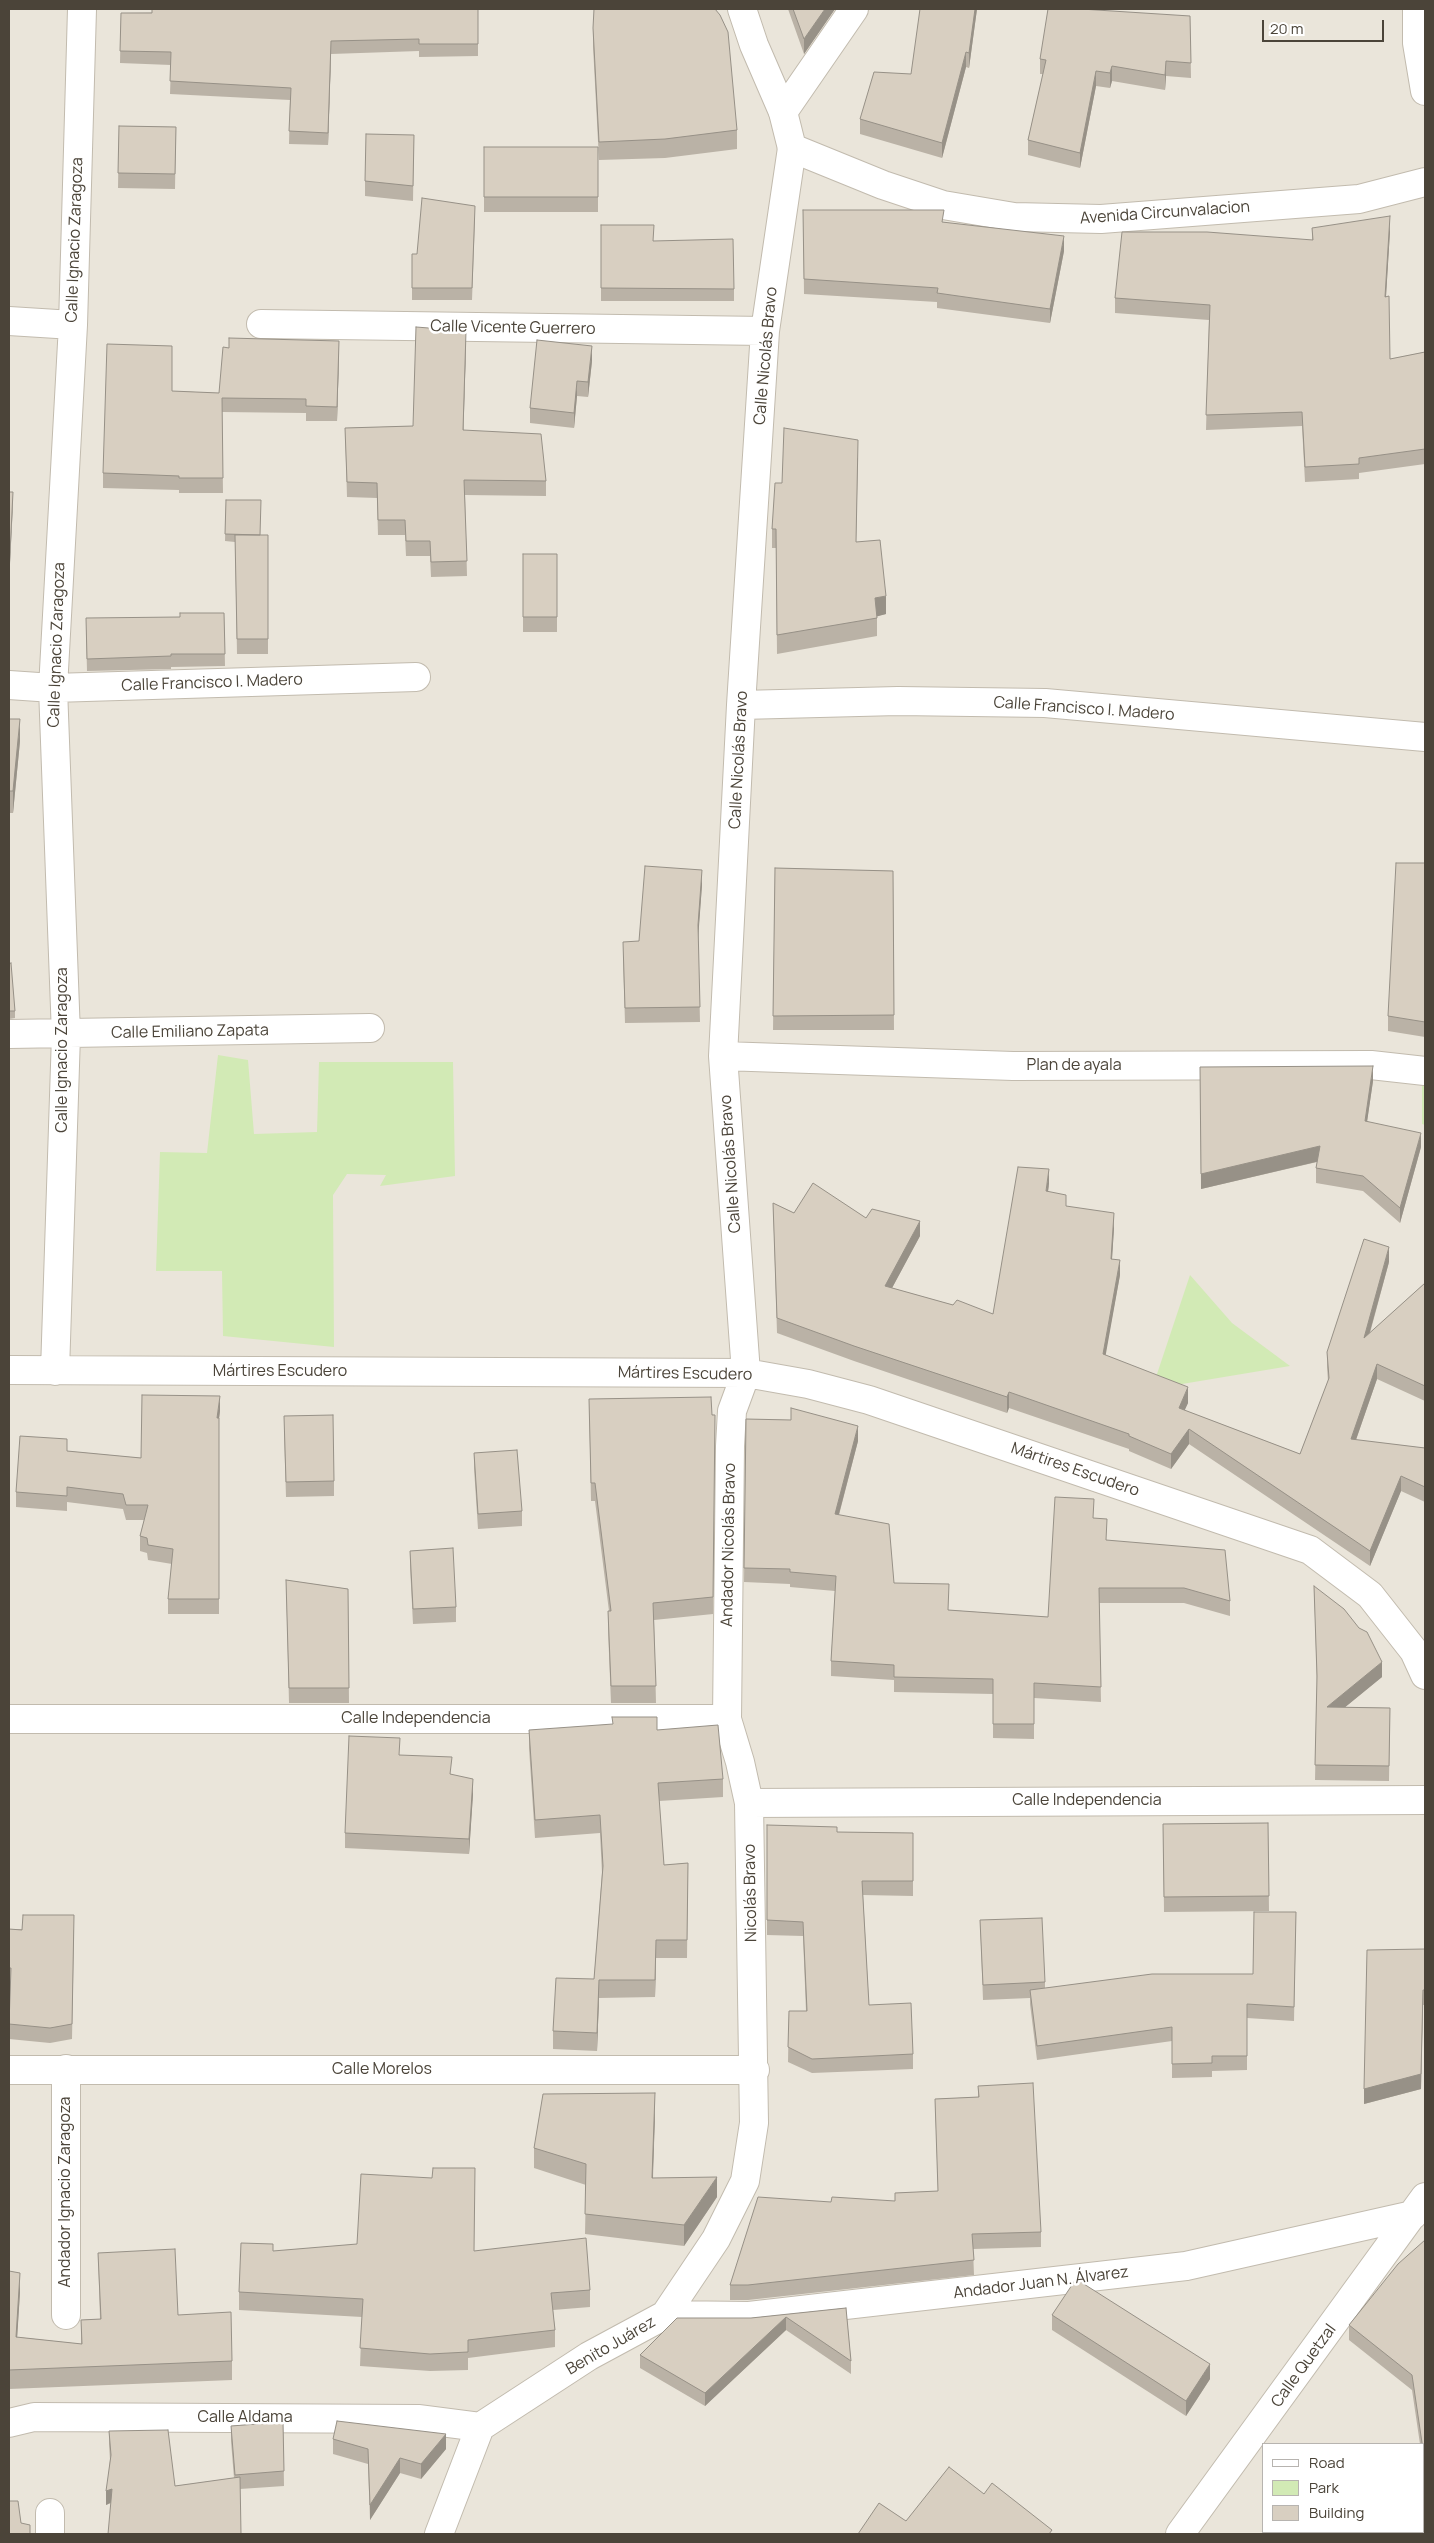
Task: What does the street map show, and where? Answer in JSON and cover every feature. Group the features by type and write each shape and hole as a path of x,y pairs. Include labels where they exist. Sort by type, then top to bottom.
{"street":[{"name":"Calle Ignacio Zaragoza","path":"56,1371 66,1035 53,688 73,325 82,9"},
{"path":"742,9 754,45 783,112 792,148"},
{"path":"783,112 854,9"},
{"path":"1417,9 1417,43 1425,91"},
{"name":"Avenida Circunvalacion","path":"792,148 883,185 942,205 1014,217 1101,219 1349,200 1425,182"},
{"name":"Calle Nicolás Bravo","path":"746,1373 723,1056 741,705 765,332 792,148"},
{"path":"9,321 73,325"},
{"name":"Calle Vicente Guerrero","path":"261,324 765,332"},
{"name":"Calle Francisco I. Madero","path":"9,685 53,688 416,677"},
{"name":"Calle Francisco I. Madero","path":"741,705 898,701 1045,703 1425,737"},
{"name":"Calle Emiliano Zapata","path":"9,1034 66,1035 370,1028"},
{"name":"Plan de ayala","path":"723,1056 1013,1066 1371,1064 1425,1071"},
{"name":"Mártires Escudero","path":"9,1370 746,1373 808,1384 869,1400 1310,1550 1370,1595 1414,1651 1425,1676"},
{"name":"Andador Nicolás Bravo","path":"726,1720 732,1411 746,1373"},
{"name":"Calle Independencia","path":"9,1719 726,1720"},
{"name":"Nicolás Bravo","path":"726,1720 740,1762 749,1803 754,2070"},
{"name":"Calle Independencia","path":"749,1803 1425,1800"},
{"name":"Calle Morelos","path":"9,2070 754,2070"},
{"name":"Andador Ignacio Zaragoza","path":"66,2070 66,2315"},
{"name":"Benito Juárez","path":"480,2427 589,2356 665,2315 716,2239 745,2181 754,2123 754,2070"},
{"name":"Andador Juan N. Álvarez","path":"665,2315 749,2316 1186,2266 1419,2206"},
{"name":"Calle Quetzal","path":"1180,2534 1419,2206"},
{"name":"Calle Aldama","path":"9,2423 34,2417 408,2419 480,2427"},
{"path":"439,2534 480,2427"}],"shaded area":[{"path":"9,9 1425,9 1425,2534 9,2534"}],"green space":[{"path":"218,1055 248,1060 254,1134 317,1132 319,1062 453,1062 455,1176 380,1186 386,1175 347,1174 333,1195 334,1347 223,1336 222,1271 156,1271 160,1152 207,1153"},
{"path":"1422,1083 1425,1084 1425,1125 1422,1124"},
{"path":"1190,1275 1232,1323 1290,1366 1152,1389"}],"building":[{"path":"152,9 478,9 478,44 419,44 419,39 331,41 328,133 289,131 291,88 170,81 171,52 120,51 121,13 152,13"},
{"path":"594,9 715,9 728,32 737,130 665,139 599,142 593,28"},
{"path":"793,9 825,9 804,39"},
{"path":"920,9 975,9 969,53 966,52 942,143 860,119 874,72 911,74"},
{"path":"1048,9 1081,9 1190,16 1191,63 1166,61 1165,75 1112,66 1110,73 1096,71 1080,153 1028,140 1046,60 1040,59"},
{"path":"119,126 176,127 175,174 118,173"},
{"path":"366,134 414,135 413,186 365,181"},
{"path":"484,147 598,147 598,197 484,197"},
{"path":"422,198 475,206 472,288 412,288 412,254 417,254"},
{"path":"803,210 944,210 942,222 1064,236 1050,309 937,293 938,288 804,279"},
{"path":"1390,216 1385,297 1389,296 1390,359 1425,352 1425,449 1359,458 1359,464 1305,467 1302,412 1206,415 1210,305 1115,298 1122,232 1207,232 1313,240 1312,228"},
{"path":"601,225 654,225 653,241 733,239 734,289 601,288"},
{"path":"416,327 466,331 463,430 541,434 546,481 464,480 467,561 431,562 430,541 406,541 405,520 378,520 377,483 347,482 345,428 413,426"},
{"path":"229,338 339,341 337,407 306,406 306,399 222,398 223,478 179,478 179,476 103,473 107,344 172,346 172,391 219,393 223,347 229,348"},
{"path":"537,340 592,346 588,382 577,381 574,413 530,408"},
{"path":"784,428 858,440 856,542 880,540 886,596 875,598 877,618 777,635 776,529 772,529 775,483 782,483"},
{"path":"9,492 13,492 9,572"},
{"path":"226,500 261,500 260,535 225,534"},
{"path":"235,535 268,535 268,639 237,639"},
{"path":"523,554 557,554 557,617 523,617"},
{"path":"180,613 224,613 225,654 171,654 171,656 87,659 86,618 180,617"},
{"path":"9,719 20,719 13,791 9,791"},
{"path":"1396,863 1425,863 1425,1022 1388,1016"},
{"path":"645,866 702,870 698,925 700,1007 625,1008 623,942 639,941"},
{"path":"775,868 893,871 894,1015 773,1016"},
{"path":"11,963 15,1011 9,1011 9,964"},
{"path":"1373,1066 1365,1121 1421,1133 1400,1208 1363,1176 1316,1168 1320,1146 1201,1174 1200,1067"},
{"path":"1018,1167 1049,1169 1046,1191 1066,1195 1066,1206 1114,1213 1111,1259 1120,1260 1103,1354 1188,1387 1179,1408 1300,1454 1329,1378 1327,1352 1364,1239 1389,1247 1364,1338 1425,1283 1425,1386 1377,1364 1351,1439 1425,1448 1425,1487 1401,1476 1370,1551 1189,1429 1171,1454 1129,1436 1129,1434 1009,1392 1007,1397 777,1318 773,1203 794,1213 813,1183 866,1218 872,1209 920,1221 885,1286 953,1305 957,1300 993,1314"},
{"path":"142,1395 220,1396 217,1418 219,1418 219,1599 168,1599 173,1549 148,1545 147,1538 140,1536 148,1505 126,1505 123,1494 67,1487 67,1496 16,1492 20,1436 67,1439 67,1451 141,1458"},
{"path":"711,1397 712,1415 715,1415 713,1597 653,1603 656,1686 611,1686 608,1611 611,1611 595,1483 591,1483 589,1399"},
{"path":"791,1408 858,1426 835,1514 889,1524 894,1583 949,1584 948,1610 1048,1617 1055,1497 1094,1499 1093,1518 1107,1519 1106,1540 1225,1550 1230,1601 1184,1588 1099,1588 1101,1687 1034,1683 1034,1724 993,1724 993,1679 894,1677 894,1665 831,1661 836,1576 790,1572 790,1569 744,1568 746,1419 791,1420"},
{"path":"333,1415 334,1481 286,1482 284,1416"},
{"path":"517,1450 522,1511 478,1514 474,1453"},
{"path":"453,1548 456,1607 413,1609 410,1551"},
{"path":"286,1580 348,1589 349,1688 289,1688"},
{"path":"1314,1586 1344,1609 1359,1628 1367,1632 1382,1662 1327,1707 1390,1708 1389,1766 1315,1765 1317,1676"},
{"path":"612,1717 657,1717 657,1730 718,1725 723,1779 658,1783 664,1865 688,1863 687,1940 656,1940 655,1980 599,1980 597,2033 553,2031 556,1978 594,1979 603,1866 600,1815 535,1820 529,1730 613,1724"},
{"path":"349,1736 400,1738 399,1755 452,1757 450,1774 473,1779 469,1839 345,1833"},
{"path":"1268,1823 1269,1896 1164,1897 1163,1824"},
{"path":"767,1825 837,1827 837,1832 913,1833 913,1881 862,1881 869,2005 911,2003 913,2054 812,2059 788,2047 789,2011 807,2011 803,1922 767,1920"},
{"path":"1254,1912 1296,1912 1294,2007 1247,2004 1247,2056 1212,2056 1212,2063 1172,2064 1172,2027 1037,2046 1030,1990 1152,1974 1253,1974"},
{"path":"23,1915 74,1915 72,2024 50,2028 9,2024 11,1968 9,1968 9,1929 22,1930"},
{"path":"1042,1918 1045,1982 983,1985 980,1920"},
{"path":"1425,1949 1421,2074 1364,2089 1367,1950"},
{"path":"1033,2083 1041,2232 972,2234 974,2260 748,2285 730,2285 758,2197 831,2202 832,2197 895,2201 895,2193 938,2191 935,2099 979,2097 978,2086"},
{"path":"655,2093 652,2178 717,2177 684,2225 585,2214 586,2164 534,2148 543,2094"},
{"path":"433,2168 475,2168 474,2251 586,2238 590,2290 551,2293 555,2330 468,2340 468,2352 430,2354 360,2348 363,2299 239,2292 241,2243 273,2244 273,2251 357,2244 361,2174 432,2178"},
{"path":"1425,2240 1425,2463 1424,2443 1422,2443 1412,2375 1349,2325 1398,2264"},
{"path":"175,2249 178,2315 231,2312 232,2361 9,2370 9,2271 20,2273 16,2337 82,2344 81,2320 101,2319 98,2253"},
{"path":"1076,2279 1210,2364 1186,2401 1052,2315"},
{"path":"846,2308 851,2361 786,2317 705,2393 640,2355 677,2318 751,2318"},
{"path":"337,2421 446,2434 421,2464 400,2458 370,2505 368,2449 333,2439"},
{"path":"283,2422 284,2471 235,2475 231,2426"},
{"path":"168,2430 175,2486 240,2477 241,2534 108,2534 112,2489 106,2491 111,2455 109,2431"},
{"path":"949,2467 984,2494 992,2483 1052,2530 1049,2534 858,2534 879,2503 906,2521"},
{"path":"1424,2472 1425,2472 1424,2528"},
{"path":"9,2501 18,2501 21,2523 30,2525 30,2534 9,2534"},
{"path":"1354,2533 1420,2533 1419,2534"}]}
